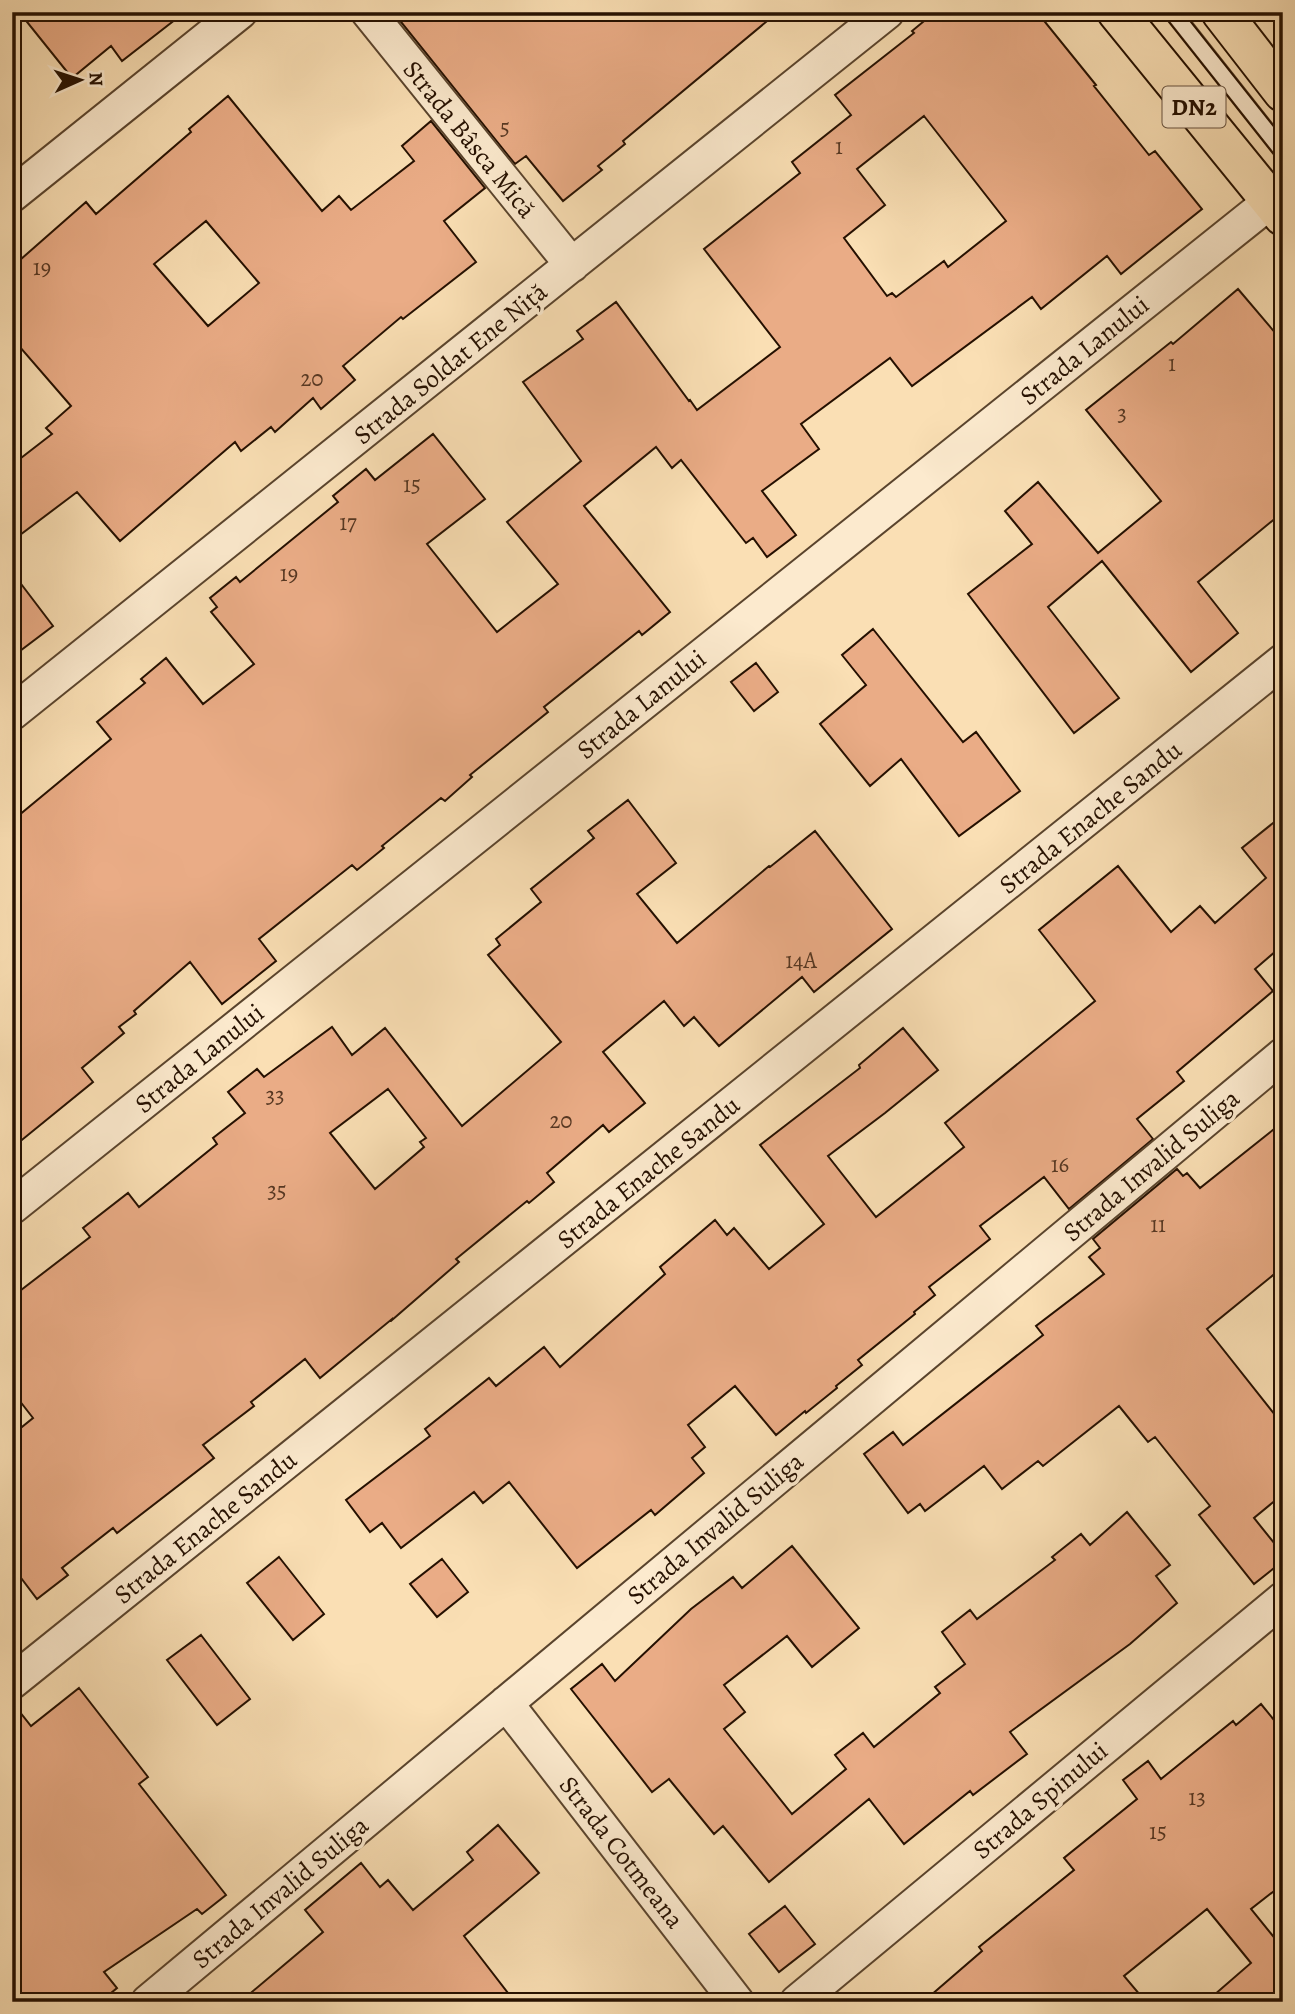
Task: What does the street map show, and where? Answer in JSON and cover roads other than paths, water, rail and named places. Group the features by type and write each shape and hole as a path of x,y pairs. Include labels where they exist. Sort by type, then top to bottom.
{"main road":[{"name":"DN2","path":"1117,12 1277,209"},
{"path":"1221,12 1283,92"}],"street":[{"path":"12,195 240,12"},
{"name":"Strada Bâsca Mică","path":"368,12 572,265"},
{"name":"Strada Soldat Ene Niță","path":"12,713 887,12"},
{"name":"Strada Lanului","path":"12,1207 1277,209"},
{"name":"Strada Enache Sandu","path":"12,1682 1283,661"},
{"name":"Strada Invalid Suliga","path":"148,2002 1283,1055"},
{"name":"Strada Spinului","path":"797,2002 1283,1599"},
{"name":"Strada Cotmeana","path":"506,1703 737,2002"}],"lane":[{"path":"1173,12 1283,150"}],"tram line":[{"path":"1161,12 1283,166"},
{"path":"1183,12 1283,138"}]}
